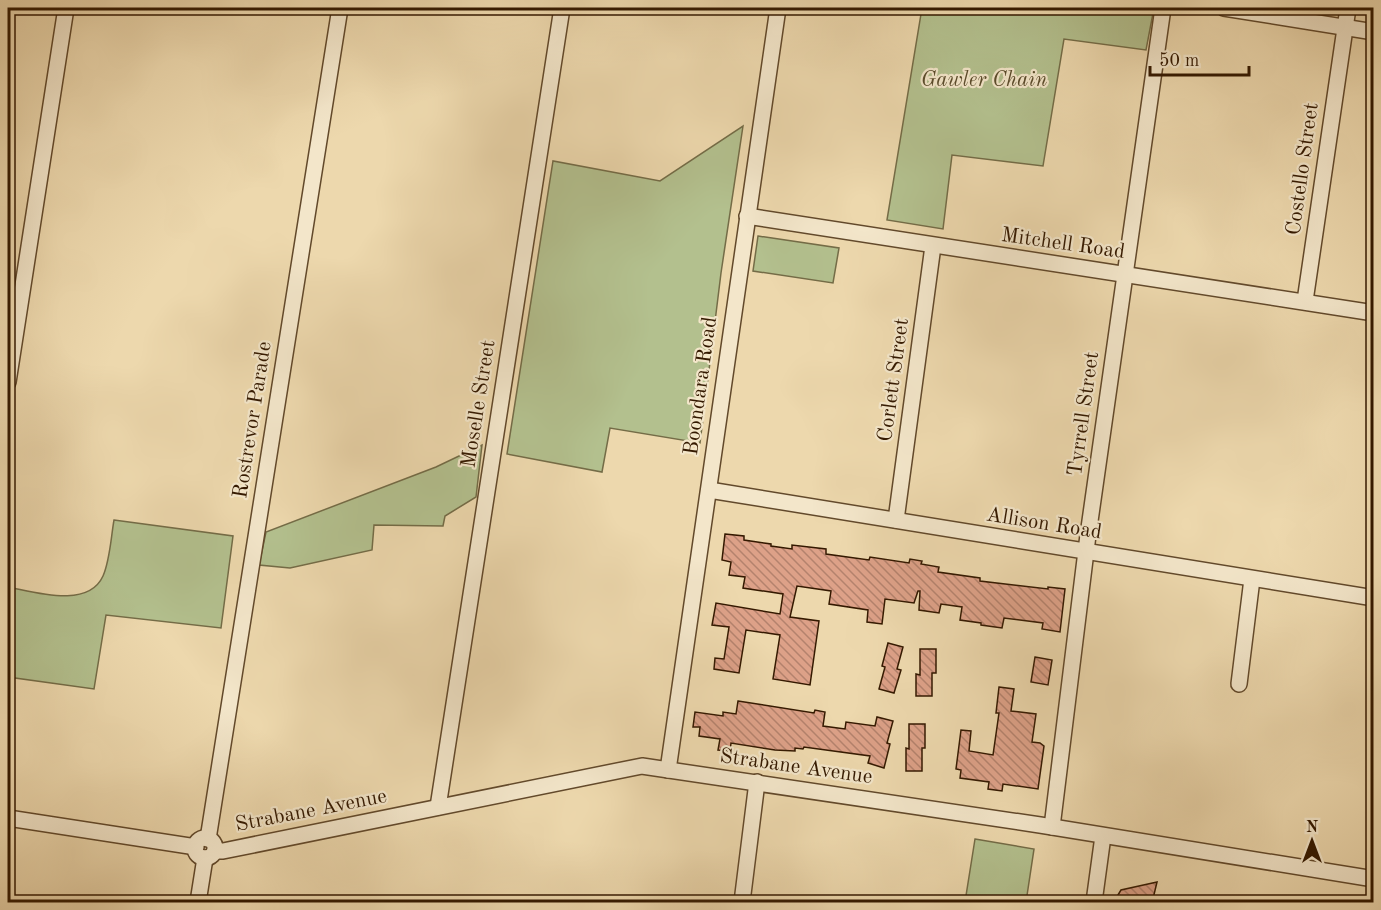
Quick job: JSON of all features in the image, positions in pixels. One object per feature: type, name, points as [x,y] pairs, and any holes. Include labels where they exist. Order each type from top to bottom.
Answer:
[{"type":"street","points":[[8,382],[66,8]]},
{"type":"street","name":"Rostrevor Parade","points":[[198,903],[339,8]]},
{"type":"street","name":"Moselle Street","points":[[438,807],[562,8]]},
{"type":"street","name":"Boondara Road","points":[[668,770],[778,8]]},
{"type":"street","name":"Tyrrell Street","points":[[1052,827],[1086,552],[1163,8]]},
{"type":"street","points":[[1224,8],[1374,32]]},
{"type":"street","name":"Costello Street","points":[[1305,301],[1348,8]]},
{"type":"street","name":"Mitchell Road","points":[[747,216],[1374,313]]},
{"type":"street","name":"Corlett Street","points":[[896,520],[933,246]]},
{"type":"street","name":"Allison Road","points":[[709,490],[1374,598]]},
{"type":"street","points":[[1239,684],[1252,579]]},
{"type":"street","name":"Strabane Avenue","points":[[8,818],[223,850],[642,766],[1052,827],[1374,879]]},
{"type":"street","points":[[742,903],[757,782]]},
{"type":"street","points":[[1094,903],[1103,836]]},
{"type":"green space","name":"Gawler Chain","points":[[922,8],[1154,8],[1146,50],[1064,39],[1043,166],[952,155],[943,229],[887,220]]},
{"type":"green space","points":[[743,126],[721,273],[700,443],[610,428],[602,472],[507,454],[553,161],[660,181]]},
{"type":"green space","points":[[758,236],[839,248],[833,283],[753,271]]},
{"type":"green space","points":[[482,445],[476,497],[445,516],[443,526],[374,525],[372,550],[290,568],[259,565],[266,532],[436,467]]},
{"type":"green space","points":[[114,520],[233,536],[221,628],[106,615],[94,689],[8,677],[8,587],[60,596],[86,592],[96,586],[103,576],[107,563]]},
{"type":"green space","points":[[975,839],[1034,849],[1026,902],[965,902]]},
{"type":"building","points":[[725,534],[744,536],[744,540],[771,544],[771,546],[792,549],[792,545],[826,549],[826,554],[869,560],[870,557],[909,563],[910,559],[922,561],[921,564],[939,567],[938,572],[980,578],[980,581],[1065,589],[1060,632],[1042,629],[1043,623],[1004,618],[1002,628],[960,620],[962,607],[941,604],[939,613],[919,610],[920,591],[914,603],[885,599],[882,624],[867,622],[868,610],[829,604],[831,591],[797,586],[790,617],[819,621],[810,685],[773,679],[780,635],[746,630],[739,673],[714,669],[715,658],[724,659],[729,627],[712,625],[716,603],[780,614],[783,594],[743,588],[745,577],[729,575],[731,562],[722,560]]},
{"type":"building","points":[[888,643],[903,647],[897,669],[901,670],[894,693],[879,689]]},
{"type":"building","points":[[920,649],[936,649],[936,673],[932,673],[932,696],[916,696],[916,674],[920,675]]},
{"type":"building","points":[[1035,657],[1052,660],[1048,685],[1031,682]]},
{"type":"building","points":[[999,687],[1014,689],[1011,711],[1036,714],[1032,742],[1044,746],[1038,789],[1003,784],[1002,791],[988,789],[989,782],[960,778],[961,770],[956,769],[961,730],[971,731],[969,751],[993,755],[999,713],[996,713]]},
{"type":"building","points":[[738,701],[814,713],[815,710],[825,712],[823,726],[845,729],[846,722],[875,726],[877,717],[893,721],[884,768],[868,763],[870,756],[804,747],[803,749],[795,748],[795,751],[775,750],[731,743],[730,751],[718,750],[720,739],[699,736],[700,727],[693,727],[695,712],[723,716],[723,712],[736,714]]},
{"type":"building","points":[[909,724],[925,724],[922,771],[906,771]]},
{"type":"building","points":[[1157,882],[1152,903],[1113,903],[1121,890]]}]
